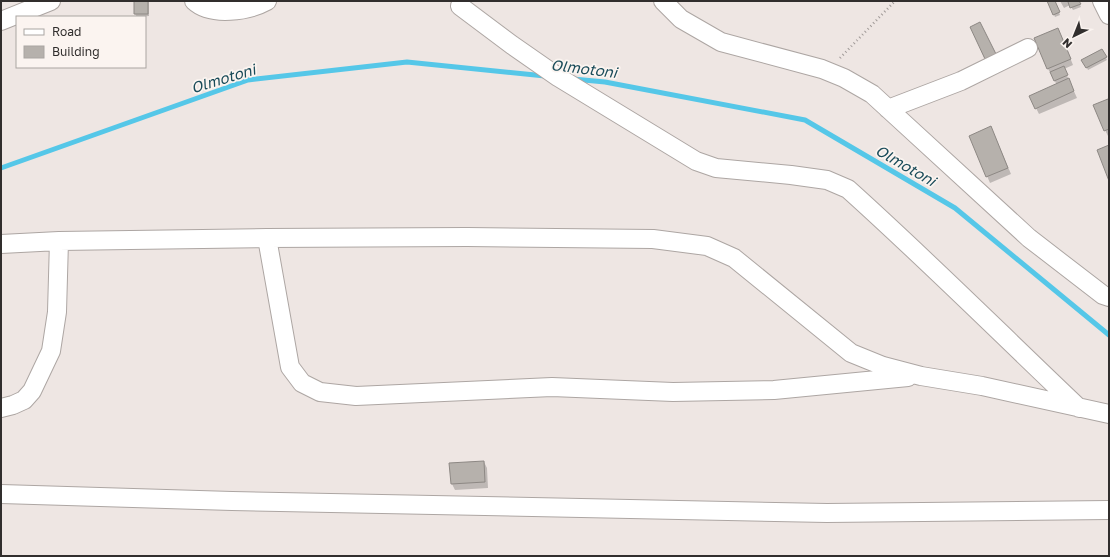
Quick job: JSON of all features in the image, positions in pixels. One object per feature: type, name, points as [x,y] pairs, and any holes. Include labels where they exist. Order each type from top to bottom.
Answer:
[{"type":"street","points":[[1,21],[51,1]]},
{"type":"street","points":[[194,1],[209,10],[229,11],[258,6],[267,1]]},
{"type":"street","points":[[663,1],[681,19],[720,42],[828,71],[844,78],[872,94],[1029,238],[1103,295],[1109,297]]},
{"type":"street","points":[[1102,1],[1109,15]]},
{"type":"street","points":[[460,6],[558,77],[696,161],[716,168],[827,180],[848,189],[952,285],[1010,344],[1080,409]]},
{"type":"street","points":[[888,109],[960,81],[1028,48]]},
{"type":"street","points":[[1,244],[59,241],[467,237],[653,239],[708,246],[734,258],[851,353],[883,366],[921,376],[982,386],[1080,409],[1109,414]]},
{"type":"street","points":[[267,238],[290,367],[302,383],[320,392],[356,396],[552,387],[673,392],[774,390],[921,376]]},
{"type":"street","points":[[1,408],[24,400],[32,391],[51,351],[57,312],[59,241]]},
{"type":"street","points":[[1,494],[232,501],[827,513],[1109,510]]},
{"type":"path","points":[[828,71],[895,1]]},
{"type":"building","points":[[134,1],[148,1],[148,14],[134,14]]},
{"type":"building","points":[[1047,1],[1055,1],[1060,12],[1053,15]]},
{"type":"building","points":[[1079,1],[1081,4],[1070,8],[1068,2]]},
{"type":"building","points":[[980,22],[996,54],[985,59],[970,27]]},
{"type":"building","points":[[1058,28],[1071,59],[1047,69],[1034,38]]},
{"type":"building","points":[[1102,49],[1107,57],[1086,68],[1081,60]]},
{"type":"building","points":[[1064,66],[1068,75],[1054,81],[1050,72]]},
{"type":"building","points":[[1069,78],[1074,91],[1035,109],[1029,96]]},
{"type":"building","points":[[1108,99],[1109,129],[1104,131],[1093,105]]},
{"type":"building","points":[[991,126],[1008,168],[986,177],[969,136]]},
{"type":"building","points":[[1109,145],[1109,181],[1097,150]]},
{"type":"building","points":[[484,461],[485,482],[451,484],[449,463]]},
{"type":"waterway","name":"Olmotoni","points":[[1,168],[248,80],[407,62],[545,76]]},
{"type":"waterway","name":"Olmotoni","points":[[573,79],[605,82],[805,120],[955,208],[1109,335]]}]
